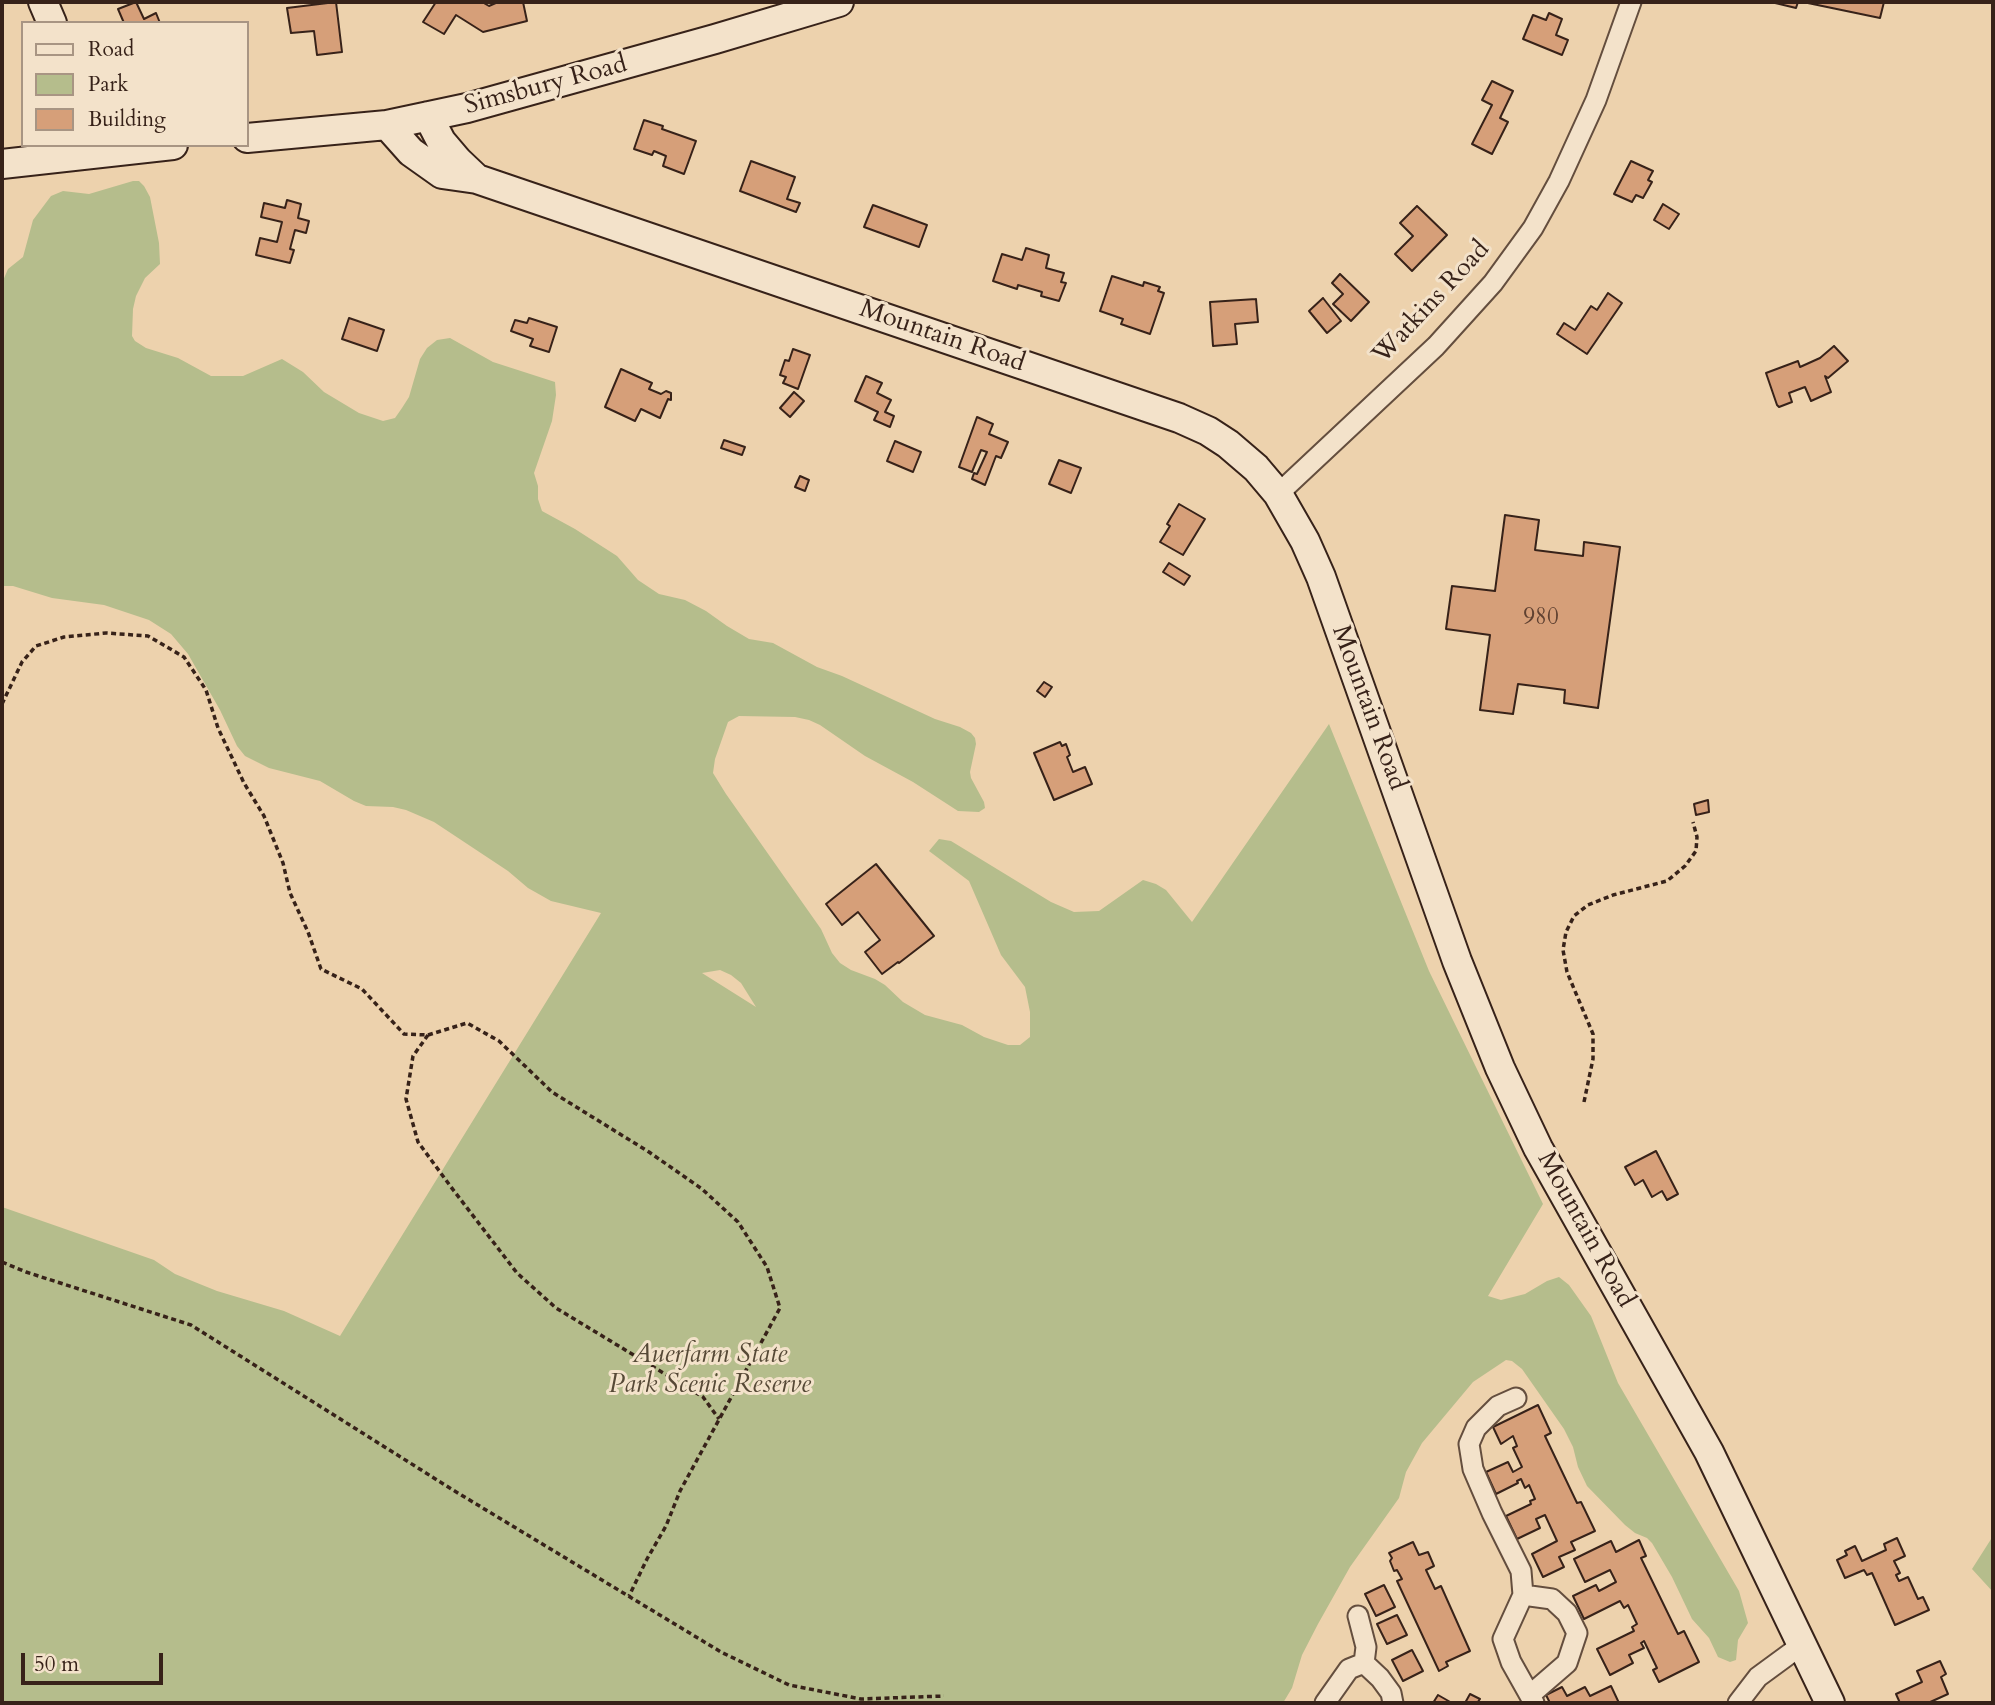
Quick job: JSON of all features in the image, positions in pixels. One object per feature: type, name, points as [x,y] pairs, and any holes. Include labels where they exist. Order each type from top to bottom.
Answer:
[{"type":"main road","points":[[43,2],[51,21]]},
{"type":"main road","name":"Simsbury Road","points":[[248,138],[387,125],[467,108],[839,2]]},
{"type":"main road","name":"Mountain Road","points":[[428,116],[441,141],[477,179]]},
{"type":"main road","name":"Mountain Road","points":[[387,125],[411,152],[442,174],[477,179],[1179,418],[1208,431],[1256,468],[1278,494],[1305,541],[1321,577],[1457,961],[1500,1068],[1538,1148],[1709,1452],[1830,1703]]},
{"type":"main road","points":[[2,164],[128,147]]},
{"type":"street","name":"Watkins Road","points":[[1278,494],[1436,346],[1493,283],[1533,228],[1559,181],[1596,100],[1632,2]]},
{"type":"street","points":[[1516,1398],[1498,1406],[1476,1428],[1469,1444],[1473,1469],[1521,1571],[1523,1595],[1503,1639],[1511,1662],[1532,1699],[1567,1663],[1577,1633],[1567,1613],[1552,1599],[1523,1595]]},
{"type":"street","points":[[1358,1616],[1366,1647],[1364,1663]]},
{"type":"street","points":[[1738,1703],[1758,1677],[1803,1644]]},
{"type":"street","points":[[1325,1703],[1349,1669],[1364,1663]]},
{"type":"street","points":[[1364,1663],[1391,1693],[1393,1703]]},
{"type":"path","points":[[2,704],[22,662],[36,646],[64,637],[106,633],[148,636],[184,657],[206,690],[218,728],[244,783],[264,816],[283,863],[290,893],[321,969],[362,989],[404,1034],[428,1035],[467,1023],[499,1041],[552,1092],[649,1152],[702,1189],[738,1222],[767,1268],[780,1308],[680,1491],[666,1526],[629,1596]]},
{"type":"path","points":[[1584,1102],[1593,1059],[1593,1034],[1567,972],[1563,950],[1566,932],[1574,916],[1588,905],[1613,895],[1667,881],[1685,866],[1696,851],[1697,836],[1693,822]]},
{"type":"path","points":[[428,1035],[413,1056],[406,1099],[418,1142],[450,1187],[517,1273],[556,1308],[703,1397],[720,1420]]},
{"type":"path","points":[[2,1262],[191,1325],[453,1490],[721,1652],[789,1685],[861,1699],[944,1696]]},
{"type":"green space","name":"Auerfarm State Park Scenic Reserve","points":[[139,181],[150,197],[159,243],[160,264],[145,278],[136,296],[132,336],[146,348],[178,358],[211,376],[243,376],[282,359],[303,372],[324,392],[359,413],[383,421],[395,418],[402,408],[409,397],[420,359],[427,348],[437,340],[450,338],[493,362],[555,382],[552,421],[534,473],[542,511],[617,556],[638,580],[659,594],[685,600],[749,639],[773,643],[817,667],[971,733],[976,744],[971,778],[985,808],[979,812],[958,811],[865,756],[820,725],[795,717],[739,716],[728,722],[715,759],[713,773],[821,929],[832,953],[840,963],[885,985],[903,1002],[925,1015],[962,1025],[984,1037],[1008,1045],[1020,1045],[1030,1037],[1030,1012],[1025,987],[1001,955],[969,881],[929,851],[939,839],[951,841],[1051,902],[1074,912],[1099,911],[1143,880],[1166,890],[1192,922],[1329,724],[1429,971],[1543,1204],[1488,1296],[1501,1300],[1525,1294],[1559,1277],[1569,1285],[1591,1316],[1618,1383],[1739,1591],[1748,1623],[1738,1640],[1736,1660],[1730,1662],[1718,1657],[1709,1638],[1692,1619],[1652,1543],[1625,1525],[1587,1486],[1564,1429],[1522,1369],[1506,1360],[1473,1382],[1422,1443],[1406,1472],[1399,1498],[1350,1567],[1318,1624],[1302,1655],[1292,1688],[1283,1703],[2,1703],[2,1207],[154,1260],[175,1274],[217,1291],[284,1311],[340,1336],[601,913],[551,901],[434,822],[406,810],[366,806],[320,781],[269,768],[245,756],[237,746],[188,654],[171,634],[149,620],[104,605],[52,598],[13,586],[2,586],[2,283],[8,269],[23,257],[33,220],[51,196],[63,191],[89,194]],"holes":[[[720,970],[741,983],[756,1007],[702,973]]]},
{"type":"green space","points":[[1993,1536],[1993,1592],[1972,1569]]},
{"type":"building","points":[[136,2],[144,19],[156,13],[159,21],[123,21],[118,9]]},
{"type":"building","points":[[336,2],[342,52],[317,55],[314,31],[291,33],[287,8]]},
{"type":"building","points":[[436,2],[482,2],[489,6],[498,2],[523,2],[527,21],[483,32],[456,15],[444,34],[423,22]]},
{"type":"building","points":[[1771,2],[1798,2],[1796,8]]},
{"type":"building","points":[[1803,2],[1884,2],[1880,18]]},
{"type":"building","points":[[1549,13],[1562,19],[1556,35],[1568,40],[1562,55],[1523,39],[1533,15],[1546,20]]},
{"type":"building","points":[[1492,81],[1513,91],[1500,118],[1508,122],[1492,154],[1472,144],[1492,105],[1482,100]]},
{"type":"building","points":[[644,120],[696,141],[684,174],[663,166],[666,156],[654,151],[652,155],[634,149]]},
{"type":"building","points":[[751,161],[795,177],[787,199],[800,203],[796,212],[740,191]]},
{"type":"building","points":[[1631,161],[1653,171],[1648,180],[1652,182],[1643,198],[1636,195],[1632,202],[1614,194]]},
{"type":"building","points":[[287,200],[301,204],[298,218],[309,221],[306,233],[295,230],[290,263],[256,255],[260,238],[277,242],[282,222],[261,217],[264,203],[285,208]]},
{"type":"building","points":[[1663,204],[1679,214],[1669,229],[1654,220]]},
{"type":"building","points":[[873,205],[927,225],[919,247],[864,227]]},
{"type":"building","points":[[1417,206],[1447,235],[1412,271],[1395,254],[1413,236],[1400,223]]},
{"type":"building","points":[[1026,248],[1049,255],[1046,268],[1064,273],[1061,282],[1066,283],[1059,301],[1041,296],[1042,292],[1018,285],[1017,289],[993,281],[1002,254],[1022,260]]},
{"type":"building","points":[[1340,274],[1369,302],[1351,321],[1333,304],[1343,294],[1332,283]]},
{"type":"building","points":[[1112,276],[1143,286],[1144,282],[1160,287],[1158,291],[1164,293],[1150,334],[1121,324],[1123,319],[1100,311]]},
{"type":"building","points":[[1608,293],[1622,303],[1587,354],[1557,334],[1564,323],[1575,330],[1591,306],[1597,310]]},
{"type":"building","points":[[1323,298],[1341,321],[1327,333],[1309,311]]},
{"type":"building","points":[[1256,299],[1258,322],[1235,324],[1237,344],[1213,346],[1210,302]]},
{"type":"building","points":[[349,318],[384,330],[377,351],[342,339]]},
{"type":"building","points":[[529,318],[557,327],[549,352],[530,346],[533,339],[511,331],[515,320],[527,323]]},
{"type":"building","points":[[1834,346],[1848,361],[1828,378],[1825,376],[1831,392],[1811,401],[1805,387],[1789,393],[1792,402],[1779,407],[1766,373],[1798,361],[1800,367],[1820,358]]},
{"type":"building","points":[[793,349],[810,355],[798,389],[783,383],[786,377],[780,375],[785,360],[789,361]]},
{"type":"building","points":[[621,369],[652,383],[649,389],[661,394],[666,391],[671,393],[671,400],[668,399],[660,418],[641,409],[635,421],[605,407]]},
{"type":"building","points":[[866,376],[882,383],[877,393],[891,400],[885,412],[894,416],[890,427],[874,420],[878,412],[855,401]]},
{"type":"building","points":[[794,392],[804,401],[790,417],[780,408]]},
{"type":"building","points":[[977,417],[993,424],[989,434],[1008,442],[1001,458],[996,456],[985,485],[972,479],[987,452],[981,450],[972,472],[959,467]]},
{"type":"building","points":[[724,440],[745,447],[742,455],[721,448]]},
{"type":"building","points":[[895,441],[921,452],[913,472],[887,461]]},
{"type":"building","points":[[1059,460],[1081,468],[1071,493],[1049,484]]},
{"type":"building","points":[[800,476],[809,480],[805,491],[795,487]]},
{"type":"building","points":[[1179,504],[1205,519],[1183,555],[1160,542]]},
{"type":"building","points":[[1505,515],[1539,520],[1535,550],[1583,556],[1584,542],[1620,547],[1598,708],[1564,703],[1565,690],[1518,684],[1513,714],[1480,710],[1490,635],[1446,629],[1452,586],[1495,591]]},
{"type":"building","points":[[1169,563],[1190,576],[1184,585],[1163,572]]},
{"type":"building","points":[[1044,682],[1052,687],[1045,697],[1037,691]]},
{"type":"building","points":[[1060,742],[1062,746],[1066,744],[1070,755],[1067,757],[1073,772],[1085,767],[1092,784],[1054,800],[1034,753]]},
{"type":"building","points":[[1708,800],[1709,812],[1696,815],[1694,804]]},
{"type":"building","points":[[876,864],[934,936],[882,974],[865,952],[880,940],[858,912],[842,925],[826,904]]},
{"type":"building","points":[[1656,1151],[1678,1194],[1667,1200],[1662,1191],[1652,1197],[1643,1180],[1635,1185],[1625,1167]]},
{"type":"building","points":[[1538,1405],[1551,1433],[1545,1436],[1577,1503],[1581,1502],[1595,1531],[1571,1542],[1575,1550],[1559,1557],[1564,1567],[1543,1577],[1532,1554],[1557,1541],[1545,1515],[1536,1519],[1540,1528],[1517,1539],[1506,1516],[1531,1504],[1530,1501],[1535,1499],[1529,1485],[1525,1488],[1521,1479],[1496,1494],[1486,1472],[1508,1462],[1513,1472],[1522,1467],[1513,1448],[1517,1446],[1513,1436],[1501,1444],[1493,1427]]},
{"type":"building","points":[[1897,1538],[1905,1556],[1894,1561],[1900,1573],[1896,1575],[1899,1581],[1908,1577],[1918,1599],[1923,1597],[1929,1610],[1895,1625],[1872,1573],[1867,1575],[1864,1570],[1845,1578],[1837,1560],[1847,1555],[1845,1551],[1855,1546],[1862,1561],[1886,1550],[1884,1544]]},
{"type":"building","points":[[1639,1540],[1646,1556],[1641,1558],[1678,1634],[1684,1631],[1699,1662],[1659,1682],[1653,1670],[1657,1668],[1644,1641],[1641,1643],[1644,1648],[1629,1655],[1633,1663],[1610,1675],[1597,1649],[1634,1631],[1632,1627],[1637,1624],[1628,1605],[1624,1608],[1620,1601],[1584,1619],[1573,1596],[1596,1585],[1599,1591],[1616,1582],[1610,1570],[1585,1582],[1574,1559],[1611,1541],[1616,1552]]},
{"type":"building","points":[[1413,1542],[1419,1555],[1428,1552],[1434,1566],[1426,1570],[1435,1589],[1441,1586],[1470,1651],[1446,1662],[1448,1666],[1439,1671],[1397,1581],[1402,1579],[1397,1570],[1394,1571],[1390,1561],[1392,1558],[1389,1553]]},
{"type":"building","points":[[1384,1585],[1395,1607],[1376,1616],[1365,1594]]},
{"type":"building","points":[[1397,1615],[1407,1635],[1387,1644],[1377,1624]]},
{"type":"building","points":[[1412,1650],[1423,1671],[1403,1681],[1392,1660]]},
{"type":"building","points":[[1940,1661],[1946,1674],[1941,1677],[1948,1694],[1928,1703],[1900,1703],[1896,1694],[1922,1682],[1917,1671]]},
{"type":"building","points":[[1611,1686],[1619,1703],[1550,1703],[1546,1695],[1562,1687],[1567,1696],[1585,1687],[1590,1696]]},
{"type":"building","points":[[1470,1694],[1480,1699],[1477,1703],[1465,1703]]},
{"type":"building","points":[[1438,1695],[1452,1703],[1433,1703]]}]
